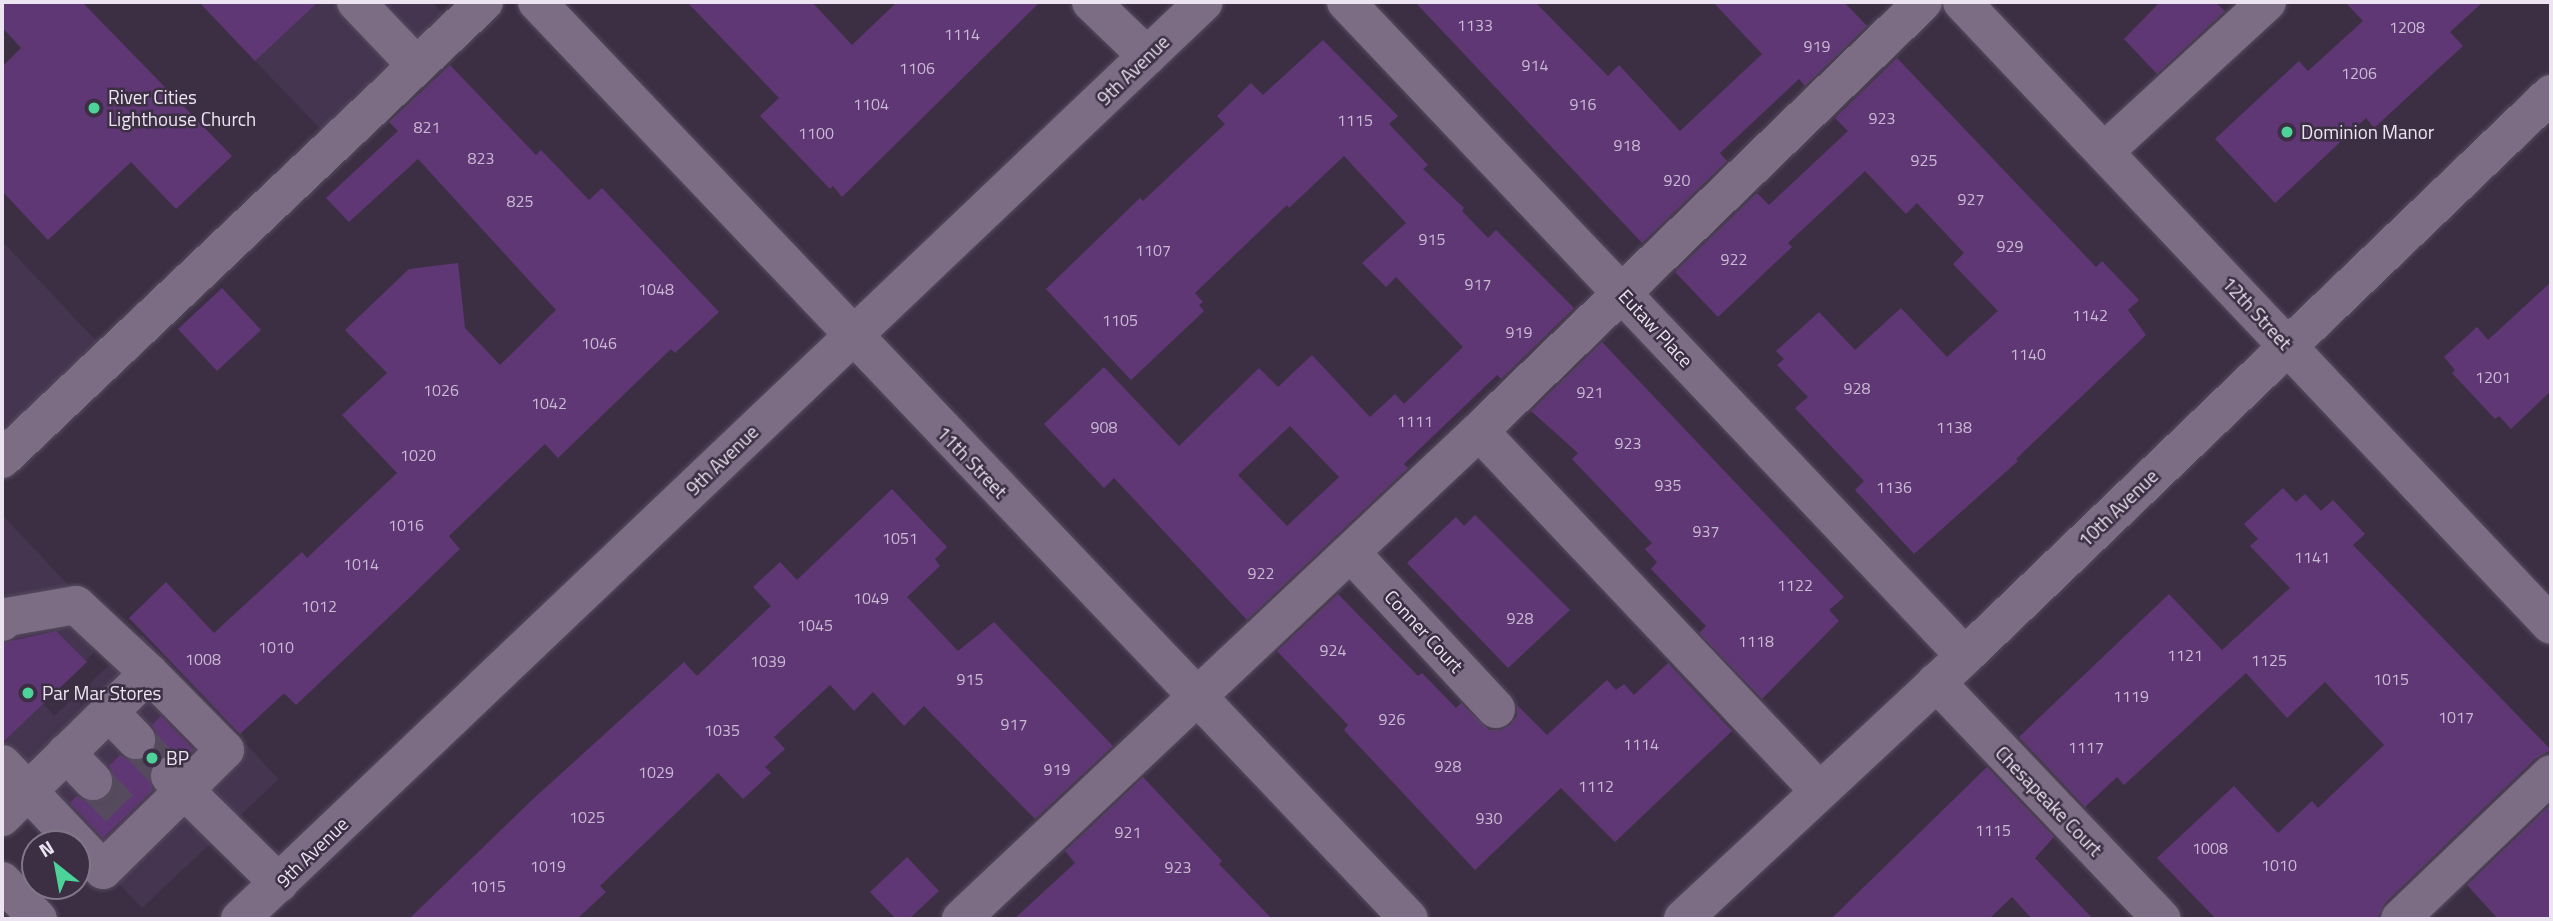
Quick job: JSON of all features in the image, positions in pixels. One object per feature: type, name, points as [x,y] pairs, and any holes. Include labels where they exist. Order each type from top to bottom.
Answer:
[{"type":"street","points":[[356,2],[417,66]]},
{"type":"street","points":[[2,459],[484,2]]},
{"type":"street","name":"11th Street","points":[[537,2],[1409,919]]},
{"type":"street","points":[[1091,2],[1147,56]]},
{"type":"street","name":"9th Avenue","points":[[240,919],[1204,2]]},
{"type":"street","name":"Eutaw Place","points":[[1346,2],[1965,656]]},
{"type":"street","points":[[961,919],[1479,431],[1923,2]]},
{"type":"street","name":"12th Street","points":[[1962,2],[2550,621]]},
{"type":"street","points":[[2105,151],[2267,2]]},
{"type":"street","name":"10th Avenue","points":[[1683,919],[1965,656],[2551,94]]},
{"type":"street","points":[[1479,431],[1819,791]]},
{"type":"street","name":"Conner Court","points":[[1351,553],[1496,709]]},
{"type":"street","points":[[2,622],[7,617],[76,605],[149,673],[225,750],[177,783],[134,824],[103,870],[15,804],[2,764]]},
{"type":"street","points":[[15,804],[149,673]]},
{"type":"street","name":"Chesapeake Court","points":[[1936,682],[2162,919]]},
{"type":"street","points":[[109,712],[136,740]]},
{"type":"street","points":[[66,753],[93,781]]},
{"type":"street","points":[[2400,919],[2551,774]]},
{"type":"street","points":[[177,783],[279,883]]},
{"type":"street","points":[[2,881],[38,919]]},
{"type":"shaded area","points":[[199,2],[432,2],[447,17],[325,134]]},
{"type":"shaded area","points":[[2,241],[101,346],[2,439]]},
{"type":"shaded area","points":[[2,515],[114,633],[42,702],[54,716],[142,635],[279,779],[142,908],[91,854],[91,830],[68,830],[2,761]]},
{"type":"building","name":"River Cities Lighthouse Church","points":[[2,2],[82,2],[232,156],[176,209],[131,162],[48,240],[2,191],[2,67],[21,48],[2,27]]},
{"type":"building","points":[[199,2],[318,2],[255,61]]},
{"type":"building","points":[[687,2],[812,2],[852,45],[897,2],[1040,2],[842,197],[833,186],[830,189],[760,116],[779,98]]},
{"type":"building","points":[[1415,2],[1535,2],[1608,76],[1619,65],[1680,131],[1762,54],[1713,2],[1844,2],[1867,26],[1805,86],[1799,79],[1720,153],[1727,161],[1642,243]]},
{"type":"building","points":[[2160,2],[2215,2],[2225,11],[2157,74],[2124,39]]},
{"type":"building","points":[[2345,2],[2483,2],[2450,32],[2463,46],[2374,128],[2366,118],[2275,203],[2215,139],[2299,61],[2308,71],[2363,21]]},
{"type":"building","points":[[1323,40],[1398,116],[1389,124],[1428,165],[1423,169],[1464,208],[1462,211],[1488,238],[1496,230],[1574,308],[1501,379],[1497,375],[1404,464],[1408,468],[1247,620],[1114,478],[1104,488],[1044,424],[1104,367],[1179,446],[1259,368],[1278,387],[1312,355],[1370,417],[1395,394],[1404,404],[1463,347],[1396,277],[1386,287],[1362,263],[1406,223],[1344,156],[1289,208],[1287,205],[1195,293],[1203,302],[1199,305],[1204,311],[1131,380],[1046,289],[1140,198],[1143,201],[1225,124],[1217,116],[1251,83],[1263,95]],"holes":[[[1290,426],[1339,477],[1287,526],[1238,475]]]},
{"type":"building","points":[[1897,58],[2096,267],[2102,261],[2139,300],[2128,310],[2146,335],[2016,459],[2018,461],[1914,554],[1855,490],[1864,481],[1795,408],[1808,397],[1777,365],[1784,359],[1776,351],[1819,312],[1855,350],[1901,308],[1947,357],[1998,311],[1953,264],[1964,253],[1917,203],[1906,214],[1865,171],[1788,243],[1792,247],[1718,317],[1675,272],[1757,193],[1769,205],[1848,131],[1835,118]]},
{"type":"building","points":[[450,65],[536,155],[541,150],[589,200],[602,188],[719,312],[675,353],[671,349],[558,458],[545,444],[449,536],[460,549],[407,600],[296,705],[285,694],[282,695],[240,734],[129,618],[166,582],[214,633],[302,552],[307,558],[397,473],[342,415],[387,373],[345,330],[409,269],[458,263],[465,328],[500,365],[556,310],[418,159],[349,222],[326,198],[398,131],[389,122]]},
{"type":"building","points":[[2551,282],[2551,391],[2511,429],[2499,416],[2495,419],[2452,373],[2455,370],[2444,357],[2477,327],[2488,340]]},
{"type":"building","points":[[222,288],[261,330],[217,371],[178,329]]},
{"type":"building","points":[[1602,342],[1844,597],[1829,610],[1839,621],[1762,699],[1699,633],[1706,626],[1651,569],[1657,562],[1645,549],[1652,543],[1572,459],[1578,453],[1531,411]]},
{"type":"building","points":[[2283,488],[2296,502],[2305,494],[2321,511],[2333,500],[2365,534],[2353,545],[2551,750],[2536,758],[2385,903],[2377,919],[2216,919],[2157,858],[2234,786],[2278,833],[2312,801],[2318,808],[2384,745],[2325,682],[2287,718],[2246,673],[2124,785],[2117,777],[2085,807],[2019,737],[2169,594],[2222,650],[2290,588],[2250,546],[2258,539],[2244,524]]},
{"type":"building","points":[[892,489],[947,547],[935,559],[940,566],[907,597],[958,651],[994,622],[1113,746],[1035,819],[924,706],[904,726],[873,692],[854,711],[830,685],[774,737],[785,749],[765,767],[771,773],[743,799],[718,773],[600,886],[606,892],[577,919],[409,919],[532,800],[684,662],[697,676],[771,606],[753,587],[780,562],[797,580]]},
{"type":"building","points":[[1475,515],[1570,610],[1508,668],[1407,563],[1456,517],[1464,526]]},
{"type":"building","points":[[1338,594],[1418,676],[1422,673],[1456,708],[1461,703],[1489,730],[1500,730],[1510,725],[1517,716],[1517,705],[1547,735],[1607,680],[1616,690],[1624,684],[1634,695],[1668,663],[1732,731],[1615,842],[1561,788],[1475,870],[1344,730],[1348,725],[1277,651]]},
{"type":"building","name":"Par Mar Stores","points":[[56,631],[87,662],[2,743],[2,643]]},
{"type":"building","points":[[161,716],[194,750],[184,760],[175,755],[165,755],[155,760],[149,771],[153,790],[103,838],[70,803],[77,796],[88,802],[98,802],[108,797],[114,786],[114,775],[109,766],[120,755],[131,761],[141,761],[151,756],[157,745],[157,734],[152,725]]},
{"type":"building","points":[[1987,767],[2054,837],[2035,858],[2093,919],[2032,919],[2012,897],[1989,919],[1831,919]]},
{"type":"building","points":[[1143,777],[1222,861],[1219,864],[1272,919],[1014,919],[1075,863],[1065,851]]},
{"type":"building","points":[[2551,804],[2551,919],[2498,919],[2467,885]]},
{"type":"building","points":[[907,857],[939,891],[909,919],[896,919],[870,892]]},
{"type":"tunnel","points":[[136,740],[170,776]]},
{"type":"tunnel","points":[[93,781],[127,816]]},
{"type":"place","name":"River Cities Lighthouse Church","points":[[94,108]]},
{"type":"place","name":"Dominion Manor","points":[[2287,132]]},
{"type":"place","name":"Par Mar Stores","points":[[28,693]]},
{"type":"place","name":"BP","points":[[152,758]]}]
